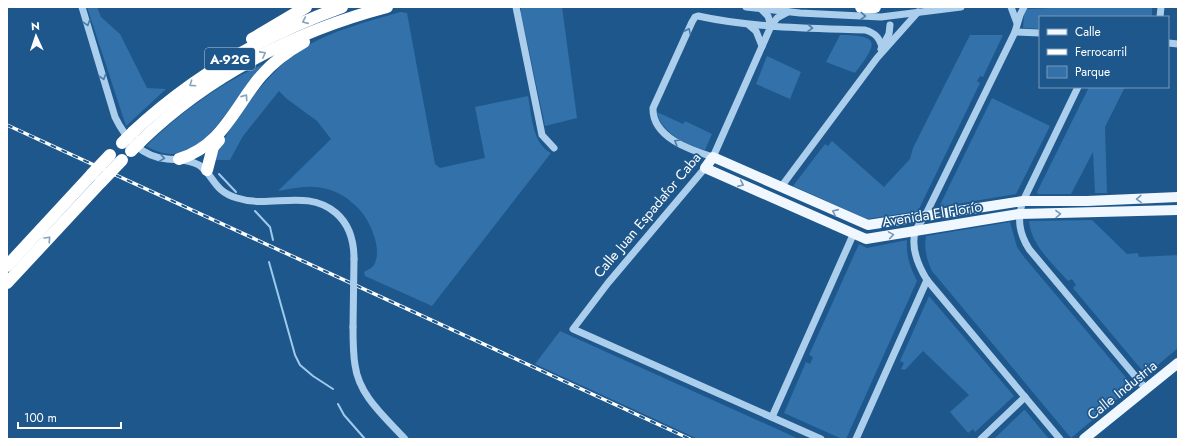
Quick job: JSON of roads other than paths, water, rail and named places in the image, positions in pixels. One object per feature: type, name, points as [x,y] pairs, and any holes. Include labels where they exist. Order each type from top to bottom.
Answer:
[{"type":"highway","points":[[206,74],[224,56],[306,7]]},
{"type":"highway","name":"A-92G","points":[[7,266],[97,178],[122,160],[131,151],[137,137],[156,111],[206,74],[259,43],[320,15],[342,7]]},
{"type":"highway","name":"A-92G","points":[[7,283],[97,178],[110,155],[122,143],[137,137],[184,103],[240,67],[270,50],[334,24],[387,7]]},
{"type":"highway","points":[[861,7],[878,12]]},
{"type":"highway","points":[[179,159],[197,152],[215,139],[249,92],[273,64],[284,55],[319,35],[334,24]]},
{"type":"highway","points":[[207,170],[213,147],[219,139],[223,129]]},
{"type":"main road","name":"Calle Juan Espadafor Caba","points":[[706,168],[713,157]]},
{"type":"main road","name":"Avenida El Florío","points":[[713,157],[859,223],[868,225],[1023,201],[1088,201],[1178,197]]},
{"type":"main road","name":"Avenida El Florío","points":[[706,168],[854,235],[866,239],[1019,214],[1178,210]]},
{"type":"main road","points":[[775,199],[781,187]]},
{"type":"main road","points":[[854,235],[859,223]]},
{"type":"main road","name":"Calle Industria","points":[[1084,439],[1178,363]]},
{"type":"street","points":[[82,7],[115,117],[120,129],[132,142],[147,154],[196,163],[207,170],[214,184],[223,192],[235,198],[263,202],[310,200],[322,203],[331,208],[340,216],[351,233],[354,244],[353,327],[355,365],[361,384],[372,403],[405,439]]},
{"type":"street","points":[[516,7],[542,135],[554,148]]},
{"type":"street","points":[[746,7],[762,10],[824,14],[918,12],[961,7]]},
{"type":"street","points":[[810,7],[824,14]]},
{"type":"street","points":[[1011,7],[1017,23]]},
{"type":"street","points":[[1024,7],[1015,32],[925,216],[916,231],[917,258],[921,270],[927,280],[1060,439]]},
{"type":"street","points":[[762,10],[768,16],[771,26]]},
{"type":"street","points":[[771,26],[777,18],[788,12]]},
{"type":"street","points":[[878,12],[890,25],[897,27],[904,26]]},
{"type":"street","points":[[781,187],[877,58],[918,12]]},
{"type":"street","points":[[713,157],[693,151],[662,133],[654,121],[653,108],[695,17],[698,16],[749,25],[865,30],[880,38],[882,47]]},
{"type":"street","points":[[749,25],[756,31],[762,46]]},
{"type":"street","points":[[877,58],[889,34],[890,25]]},
{"type":"street","name":"Calle Juan Espadafor Caba","points":[[713,157],[771,26]]},
{"type":"street","points":[[1015,32],[1039,33]]},
{"type":"street","points":[[1078,88],[1023,201],[1019,214],[1022,234],[1029,249],[1146,389]]},
{"type":"street","name":"Calle Juan Espadafor Caba","points":[[706,168],[608,283],[573,329],[772,417]]},
{"type":"street","points":[[821,439],[772,417],[854,235]]},
{"type":"street","points":[[856,439],[927,280]]},
{"type":"street","points":[[981,439],[1025,397]]},
{"type":"waterway","points":[[219,174],[236,192]]},
{"type":"waterway","points":[[255,211],[270,227],[273,240]]},
{"type":"waterway","points":[[269,262],[295,355],[300,365],[313,376],[333,389]]},
{"type":"waterway","points":[[338,404],[344,415],[365,439]]},
{"type":"railway","points":[[7,125],[690,439]]}]
